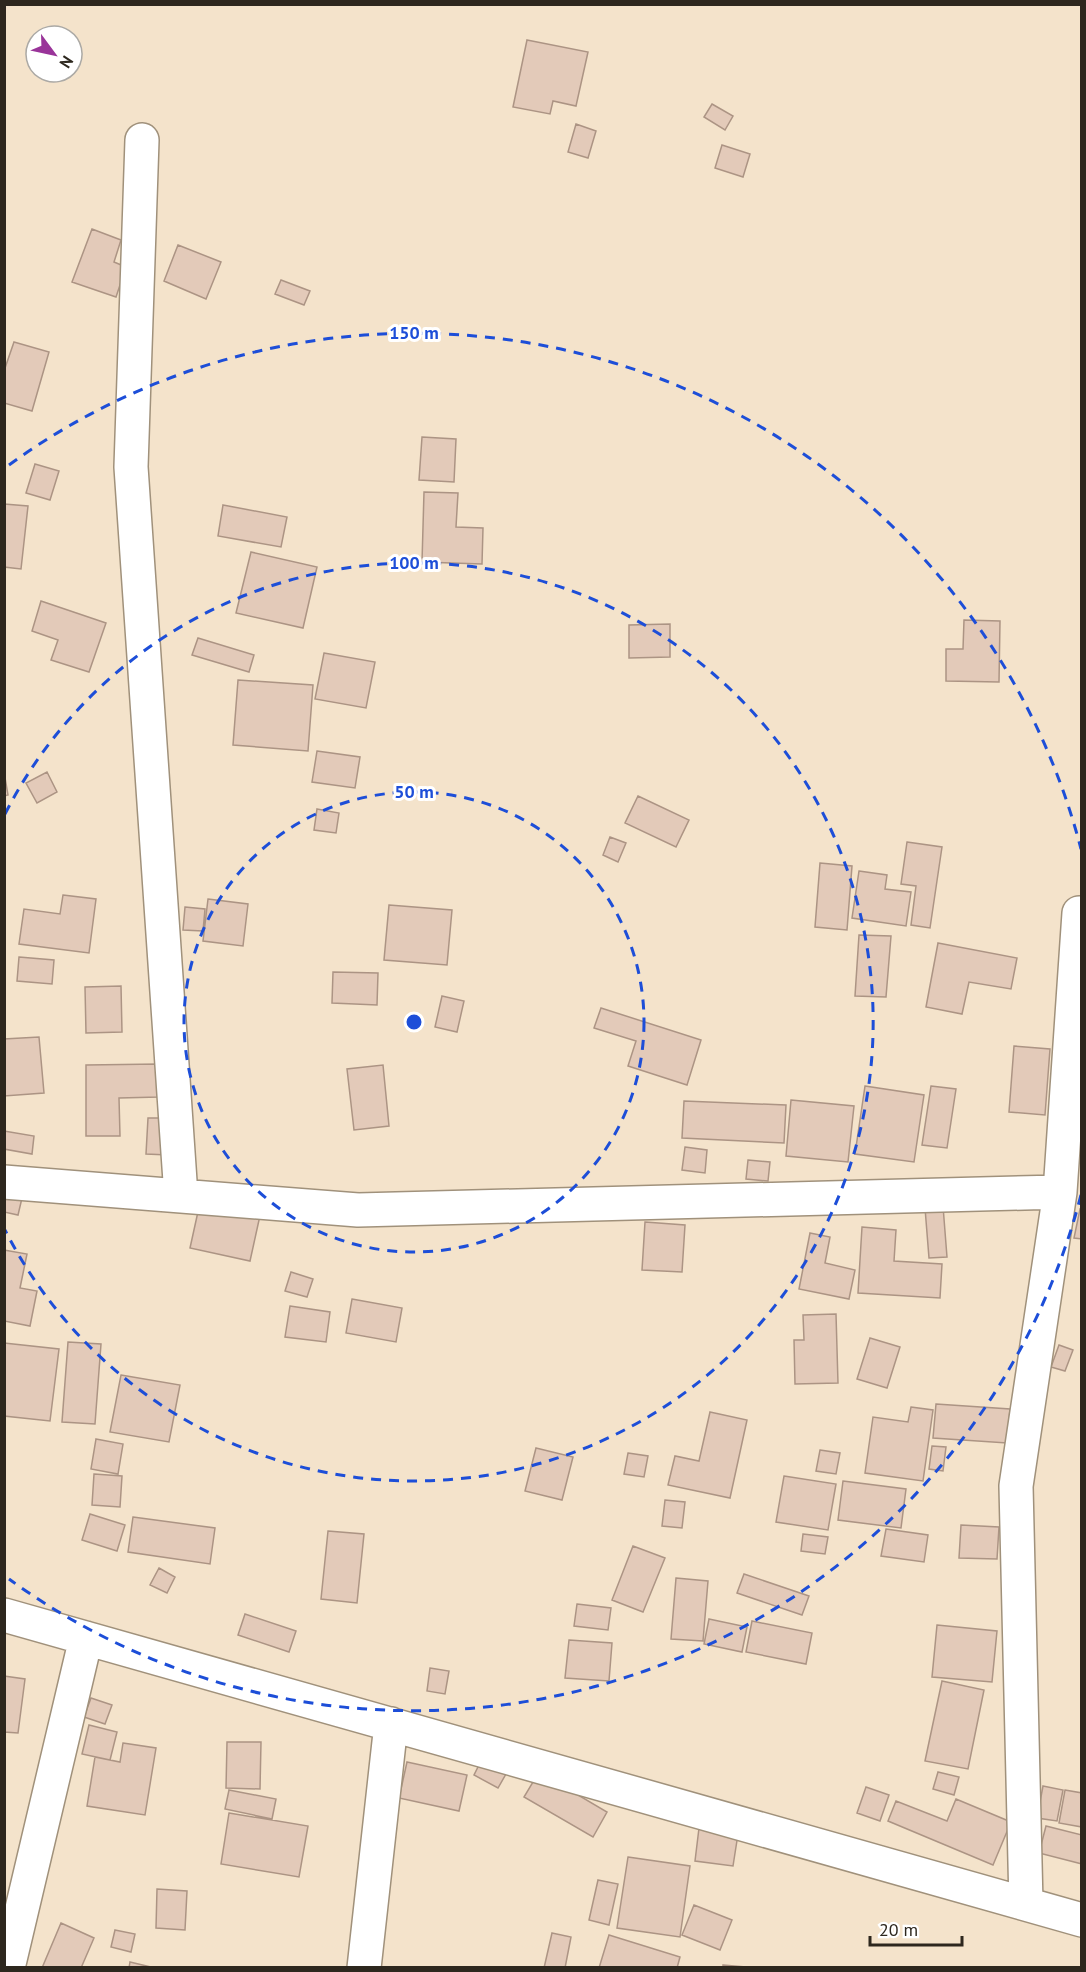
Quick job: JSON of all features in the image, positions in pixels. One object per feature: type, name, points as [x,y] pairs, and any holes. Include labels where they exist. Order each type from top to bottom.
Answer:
[{"type":"street","points":[[142,140],[131,467],[181,1196]]},
{"type":"street","points":[[1026,1904],[1016,1486],[1060,1192],[1079,913]]},
{"type":"street","points":[[4,1182],[358,1210],[1060,1192]]},
{"type":"street","points":[[4,1615],[1082,1920]]},
{"type":"street","points":[[8,1968],[86,1638]]},
{"type":"street","points":[[364,1968],[391,1724]]},
{"type":"building","points":[[527,40],[588,52],[576,106],[553,101],[550,114],[513,107]]},
{"type":"building","points":[[712,104],[733,116],[725,130],[704,117]]},
{"type":"building","points":[[576,124],[596,131],[588,158],[568,152]]},
{"type":"building","points":[[722,145],[750,154],[743,177],[715,168]]},
{"type":"building","points":[[92,229],[121,240],[114,262],[126,267],[116,297],[72,282]]},
{"type":"building","points":[[178,245],[221,262],[206,299],[164,281]]},
{"type":"building","points":[[281,280],[310,291],[304,305],[275,294]]},
{"type":"building","points":[[14,342],[49,352],[32,411],[4,403],[4,371]]},
{"type":"building","points":[[422,437],[456,439],[454,482],[419,480]]},
{"type":"building","points":[[35,464],[59,471],[50,500],[26,493]]},
{"type":"building","points":[[424,492],[458,493],[456,527],[483,528],[482,564],[422,562]]},
{"type":"building","points":[[4,504],[28,506],[21,569],[4,567]]},
{"type":"building","points":[[223,505],[287,517],[281,547],[218,536]]},
{"type":"building","points":[[251,552],[317,567],[303,628],[236,613]]},
{"type":"building","points":[[41,601],[106,623],[89,672],[51,660],[58,640],[32,631]]},
{"type":"building","points":[[964,620],[1000,621],[999,682],[946,681],[946,649],[963,649]]},
{"type":"building","points":[[670,624],[670,657],[629,658],[629,625]]},
{"type":"building","points":[[198,638],[254,655],[249,672],[192,655]]},
{"type":"building","points":[[324,653],[375,662],[366,708],[315,699]]},
{"type":"building","points":[[238,680],[313,685],[308,751],[233,745]]},
{"type":"building","points":[[317,751],[360,757],[355,788],[312,782]]},
{"type":"building","points":[[4,772],[8,795],[4,796]]},
{"type":"building","points":[[47,772],[57,792],[37,803],[26,783]]},
{"type":"building","points":[[638,796],[689,820],[676,847],[625,823]]},
{"type":"building","points":[[317,809],[339,813],[336,833],[314,830]]},
{"type":"building","points":[[610,837],[626,843],[618,862],[603,855]]},
{"type":"building","points":[[907,842],[942,847],[930,928],[911,925],[916,886],[901,884]]},
{"type":"building","points":[[820,863],[852,866],[847,930],[815,927]]},
{"type":"building","points":[[859,871],[887,875],[885,889],[911,892],[906,926],[852,918]]},
{"type":"building","points":[[63,895],[96,899],[89,953],[19,944],[24,909],[60,914]]},
{"type":"building","points":[[208,899],[248,904],[243,946],[203,941]]},
{"type":"building","points":[[389,905],[452,910],[447,965],[384,960]]},
{"type":"building","points":[[185,907],[205,909],[203,931],[183,930]]},
{"type":"building","points":[[859,935],[891,936],[886,997],[855,996]]},
{"type":"building","points":[[938,943],[1017,958],[1011,989],[969,982],[962,1014],[926,1007]]},
{"type":"building","points":[[19,957],[54,960],[52,984],[17,981]]},
{"type":"building","points":[[333,972],[378,973],[377,1005],[332,1003]]},
{"type":"building","points":[[121,986],[122,1032],[86,1033],[85,987]]},
{"type":"building","points":[[442,996],[464,1001],[457,1032],[435,1027]]},
{"type":"building","points":[[601,1008],[701,1040],[687,1085],[628,1066],[636,1041],[594,1028]]},
{"type":"building","points":[[39,1037],[44,1093],[4,1096],[4,1039]]},
{"type":"building","points":[[1014,1046],[1050,1049],[1045,1115],[1009,1112]]},
{"type":"building","points":[[159,1064],[159,1097],[119,1098],[120,1136],[86,1136],[86,1065]]},
{"type":"building","points":[[383,1065],[389,1126],[354,1130],[347,1069]]},
{"type":"building","points":[[865,1086],[924,1095],[914,1162],[855,1154]]},
{"type":"building","points":[[931,1086],[956,1089],[947,1148],[922,1145]]},
{"type":"building","points":[[791,1100],[854,1106],[848,1162],[786,1156]]},
{"type":"building","points":[[684,1101],[786,1105],[784,1143],[682,1138]]},
{"type":"building","points":[[148,1118],[170,1118],[168,1155],[146,1154]]},
{"type":"building","points":[[4,1131],[34,1136],[32,1154],[4,1149]]},
{"type":"building","points":[[685,1147],[707,1150],[705,1173],[682,1170]]},
{"type":"building","points":[[748,1160],[770,1162],[768,1181],[746,1179]]},
{"type":"building","points":[[4,1194],[22,1198],[18,1215],[4,1212]]},
{"type":"building","points":[[201,1198],[261,1211],[250,1261],[190,1248]]},
{"type":"building","points":[[943,1206],[947,1257],[929,1258],[925,1208]]},
{"type":"building","points":[[1080,1209],[1082,1210],[1082,1239],[1074,1238]]},
{"type":"building","points":[[645,1222],[685,1225],[682,1272],[642,1270]]},
{"type":"building","points":[[862,1227],[896,1230],[894,1261],[942,1264],[940,1298],[858,1293]]},
{"type":"building","points":[[810,1233],[830,1237],[825,1263],[855,1270],[849,1299],[799,1289]]},
{"type":"building","points":[[4,1250],[27,1254],[20,1288],[37,1291],[30,1326],[4,1321]]},
{"type":"building","points":[[291,1272],[313,1279],[307,1297],[285,1291]]},
{"type":"building","points":[[352,1299],[402,1308],[396,1342],[346,1333]]},
{"type":"building","points":[[290,1306],[330,1312],[326,1342],[285,1337]]},
{"type":"building","points":[[836,1314],[838,1383],[795,1384],[794,1340],[804,1340],[803,1315]]},
{"type":"building","points":[[870,1338],[900,1347],[887,1388],[857,1379]]},
{"type":"building","points":[[68,1342],[101,1344],[95,1424],[62,1422]]},
{"type":"building","points":[[4,1343],[59,1349],[50,1421],[4,1416]]},
{"type":"building","points":[[1059,1345],[1073,1350],[1065,1371],[1051,1367]]},
{"type":"building","points":[[121,1375],[180,1385],[169,1442],[110,1432]]},
{"type":"building","points":[[936,1404],[1010,1409],[1007,1443],[933,1438]]},
{"type":"building","points":[[911,1407],[933,1410],[923,1481],[865,1473],[873,1417],[908,1422]]},
{"type":"building","points":[[710,1412],[747,1420],[730,1498],[668,1485],[675,1456],[699,1461]]},
{"type":"building","points":[[96,1439],[123,1444],[118,1474],[91,1469]]},
{"type":"building","points":[[932,1446],[946,1447],[943,1471],[929,1469]]},
{"type":"building","points":[[536,1448],[573,1457],[562,1500],[525,1491]]},
{"type":"building","points":[[820,1450],[840,1453],[836,1474],[816,1471]]},
{"type":"building","points":[[628,1453],[648,1456],[644,1477],[624,1474]]},
{"type":"building","points":[[94,1474],[122,1476],[120,1507],[92,1505]]},
{"type":"building","points":[[784,1476],[836,1484],[828,1530],[776,1522]]},
{"type":"building","points":[[843,1481],[906,1489],[901,1528],[838,1520]]},
{"type":"building","points":[[665,1500],[685,1502],[682,1528],[662,1526]]},
{"type":"building","points":[[90,1514],[125,1525],[117,1551],[82,1540]]},
{"type":"building","points":[[133,1517],[215,1528],[210,1564],[128,1552]]},
{"type":"building","points":[[961,1525],[999,1527],[997,1559],[959,1558]]},
{"type":"building","points":[[886,1529],[928,1535],[924,1562],[881,1556]]},
{"type":"building","points":[[328,1531],[364,1534],[357,1603],[321,1599]]},
{"type":"building","points":[[803,1534],[828,1537],[825,1554],[801,1551]]},
{"type":"building","points":[[633,1546],[665,1558],[643,1612],[612,1600]]},
{"type":"building","points":[[159,1568],[175,1577],[167,1593],[150,1585]]},
{"type":"building","points":[[744,1574],[809,1596],[802,1615],[737,1593]]},
{"type":"building","points":[[676,1578],[708,1581],[703,1641],[671,1639]]},
{"type":"building","points":[[577,1604],[611,1608],[608,1630],[574,1626]]},
{"type":"building","points":[[245,1614],[296,1631],[289,1652],[238,1635]]},
{"type":"building","points":[[709,1619],[747,1627],[742,1652],[704,1644]]},
{"type":"building","points":[[752,1621],[812,1633],[806,1664],[746,1652]]},
{"type":"building","points":[[937,1625],[997,1631],[992,1682],[932,1677]]},
{"type":"building","points":[[569,1640],[612,1643],[609,1681],[565,1678]]},
{"type":"building","points":[[430,1668],[449,1671],[445,1694],[427,1691]]},
{"type":"building","points":[[4,1676],[25,1679],[18,1733],[4,1732]]},
{"type":"building","points":[[942,1681],[984,1690],[968,1769],[925,1761]]},
{"type":"building","points":[[91,1698],[112,1705],[105,1724],[84,1717]]},
{"type":"building","points":[[89,1725],[117,1732],[110,1760],[82,1754]]},
{"type":"building","points":[[227,1742],[261,1742],[260,1789],[226,1788]]},
{"type":"building","points":[[123,1743],[156,1748],[145,1815],[87,1806],[95,1757],[120,1762]]},
{"type":"building","points":[[485,1753],[510,1767],[498,1788],[474,1775]]},
{"type":"building","points":[[407,1762],[467,1775],[459,1811],[399,1798]]},
{"type":"building","points":[[539,1772],[607,1812],[593,1837],[524,1797]]},
{"type":"building","points":[[938,1772],[959,1777],[954,1795],[933,1789]]},
{"type":"building","points":[[1043,1786],[1063,1790],[1057,1821],[1037,1818]]},
{"type":"building","points":[[866,1787],[889,1795],[880,1821],[857,1813]]},
{"type":"building","points":[[229,1790],[276,1799],[272,1819],[225,1809]]},
{"type":"building","points":[[1065,1790],[1082,1793],[1082,1827],[1059,1823]]},
{"type":"building","points":[[956,1799],[1011,1822],[993,1865],[888,1821],[896,1801],[947,1821]]},
{"type":"building","points":[[229,1813],[308,1826],[299,1877],[221,1864]]},
{"type":"building","points":[[1046,1826],[1082,1835],[1082,1864],[1039,1853]]},
{"type":"building","points":[[699,1828],[738,1834],[733,1866],[695,1861]]},
{"type":"building","points":[[628,1857],[690,1866],[680,1937],[617,1928]]},
{"type":"building","points":[[598,1880],[618,1884],[609,1925],[589,1920]]},
{"type":"building","points":[[157,1889],[187,1891],[185,1930],[156,1928]]},
{"type":"building","points":[[694,1905],[732,1920],[720,1950],[682,1935]]},
{"type":"building","points":[[61,1923],[94,1938],[81,1968],[42,1968]]},
{"type":"building","points":[[115,1930],[135,1934],[131,1952],[111,1947]]},
{"type":"building","points":[[552,1933],[571,1937],[565,1968],[544,1968]]},
{"type":"building","points":[[609,1935],[680,1957],[677,1968],[599,1968]]},
{"type":"building","points":[[130,1962],[155,1968],[129,1968]]},
{"type":"building","points":[[723,1965],[746,1967],[723,1968]]}]
